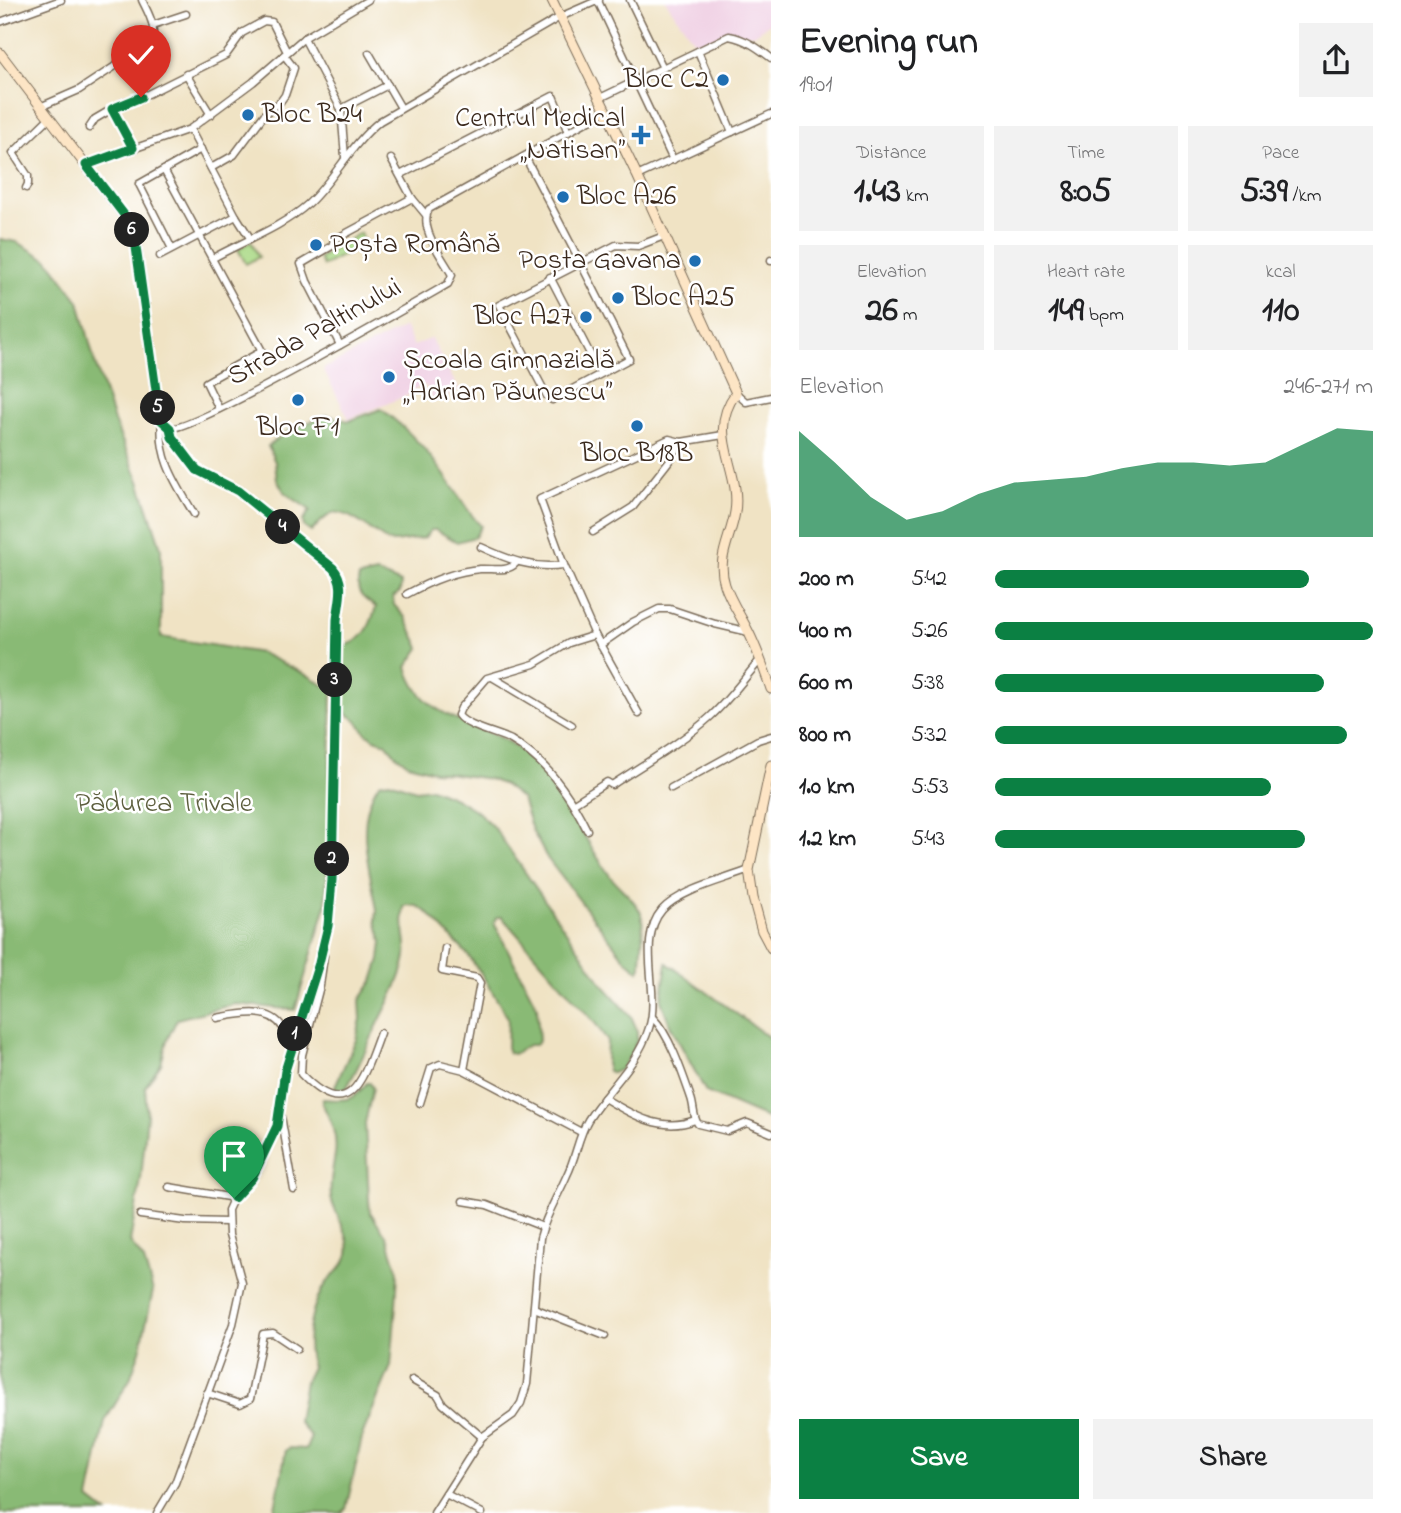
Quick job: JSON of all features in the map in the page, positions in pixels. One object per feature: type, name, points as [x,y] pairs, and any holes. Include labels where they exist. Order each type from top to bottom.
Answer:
[{"type":"main road","points":[[552,0],[637,176],[736,393],[724,412],[723,435],[736,500],[733,522],[722,559],[722,572],[726,587],[749,632],[771,689]]},
{"type":"main road","points":[[0,54],[125,216],[135,240],[159,415],[166,425]]},
{"type":"main road","points":[[771,765],[749,870],[762,931],[771,948]]},
{"type":"street","points":[[0,22],[61,0]]},
{"type":"street","points":[[40,107],[79,90],[151,39],[153,25],[142,0]]},
{"type":"street","points":[[86,165],[190,129],[211,115],[304,38],[368,0]]},
{"type":"street","points":[[213,258],[309,203],[362,136],[401,108],[560,17],[598,0],[673,160]]},
{"type":"street","points":[[630,0],[663,68]]},
{"type":"street","points":[[153,25],[186,14]]},
{"type":"street","points":[[89,128],[95,119],[112,109],[149,94],[226,55],[242,33],[264,20],[272,22],[294,68],[285,95],[264,115],[234,155],[211,168]]},
{"type":"street","points":[[600,98],[729,36],[740,38],[771,58]]},
{"type":"street","points":[[304,38],[341,109],[345,157]]},
{"type":"street","points":[[698,51],[732,132]]},
{"type":"street","points":[[369,53],[401,108]]},
{"type":"street","points":[[186,74],[211,115]]},
{"type":"street","points":[[341,109],[388,85]]},
{"type":"street","points":[[400,174],[553,96],[568,132]]},
{"type":"street","points":[[112,109],[133,148]]},
{"type":"street","points":[[391,159],[412,198],[426,215],[436,205],[606,111]]},
{"type":"street","points":[[637,176],[771,114]]},
{"type":"street","points":[[26,188],[28,176],[13,153],[49,118]]},
{"type":"street","points":[[190,129],[250,238]]},
{"type":"street","points":[[172,249],[139,184],[201,149]]},
{"type":"street","points":[[525,157],[580,261],[629,359],[552,400],[547,396],[499,308],[501,303],[580,261],[616,245],[638,246],[664,236]]},
{"type":"street","points":[[164,170],[262,351],[206,382],[219,409]]},
{"type":"street","points":[[340,345],[301,264],[332,246],[334,240],[412,198]]},
{"type":"street","name":"Strada Paltinului","points":[[166,425],[178,428],[219,409],[340,345],[452,280],[452,275],[426,225],[426,215]]},
{"type":"street","points":[[160,256],[236,216]]},
{"type":"street","points":[[550,277],[600,373]]},
{"type":"street","points":[[736,393],[746,402],[771,397]]},
{"type":"street","points":[[166,425],[160,439],[165,460],[194,514]]},
{"type":"street","points":[[157,1513],[175,1483],[222,1357],[242,1291],[240,1270],[227,1222],[228,1210],[252,1178],[277,1126],[285,1071],[328,926],[332,880],[337,620],[341,583],[340,576],[238,491],[197,470],[166,425]]},
{"type":"street","points":[[639,714],[595,635],[564,565],[540,499],[669,439],[681,442],[723,435]]},
{"type":"street","points":[[593,532],[633,507],[681,442]]},
{"type":"street","points":[[481,547],[516,563],[544,568],[564,565]]},
{"type":"street","points":[[407,594],[429,582],[467,570],[506,569],[516,563]]},
{"type":"street","points":[[600,645],[633,622],[659,609],[670,609],[749,632]]},
{"type":"street","points":[[587,831],[574,803],[553,776],[522,747],[461,719],[458,715],[481,682],[534,664],[569,643],[595,635]]},
{"type":"street","points":[[574,803],[607,782],[612,785],[685,737],[739,688],[760,660]]},
{"type":"street","points":[[492,677],[572,725]]},
{"type":"street","points":[[671,788],[747,746],[771,736]]},
{"type":"street","points":[[435,1513],[482,1437],[513,1415],[521,1403],[527,1384],[545,1216],[568,1173],[581,1132],[638,1056],[653,1018],[650,940],[657,918],[662,910],[679,898],[749,870]]},
{"type":"street","points":[[445,948],[442,971],[477,978],[480,983],[464,1070]]},
{"type":"street","points":[[323,950],[320,986],[302,1055],[301,1074],[324,1093],[344,1097],[356,1086],[366,1070],[380,1033]]},
{"type":"street","points":[[218,1018],[235,1014],[271,1016],[277,1019],[283,1028],[296,1031]]},
{"type":"street","points":[[653,1018],[660,1026],[690,1095],[695,1121]]},
{"type":"street","points":[[420,1103],[430,1068],[440,1065],[464,1070],[581,1132]]},
{"type":"street","points":[[604,1098],[622,1109],[661,1125],[675,1126],[695,1121],[706,1127],[727,1131],[747,1123],[771,1133]]},
{"type":"street","points":[[280,1113],[294,1190]]},
{"type":"street","points":[[170,1187],[237,1195]]},
{"type":"street","points":[[463,1201],[487,1205],[543,1227]]},
{"type":"street","points":[[139,1215],[185,1221],[227,1222]]},
{"type":"street","points":[[534,1308],[605,1336]]},
{"type":"street","points":[[207,1393],[240,1404],[250,1399],[263,1334],[273,1333],[297,1349]]},
{"type":"street","points":[[412,1380],[438,1395],[443,1404],[482,1437]]},
{"type":"street","points":[[446,1494],[482,1513]]},
{"type":"shaded area","points":[[665,0],[771,0],[771,22],[755,34],[724,34],[696,44]]},
{"type":"shaded area","name":"Școala Gimnazială „Adrian Păunescu”","points":[[404,327],[414,346],[431,338],[459,390],[435,402],[425,385],[410,391],[411,394],[349,419],[323,369]]},
{"type":"green space","points":[[360,233],[363,240],[352,246],[353,250],[323,266],[319,258]]},
{"type":"green space","name":"Pădurea Trivale","points":[[0,239],[17,242],[48,260],[79,301],[115,424],[139,481],[161,548],[161,637],[261,653],[311,677],[332,691],[326,905],[295,1010],[235,1004],[177,1019],[167,1040],[161,1064],[145,1087],[147,1115],[141,1179],[130,1242],[144,1261],[153,1291],[140,1351],[130,1379],[105,1421],[89,1499],[107,1513],[0,1513]]},
{"type":"green space","points":[[251,241],[259,257],[246,264],[238,249]]},
{"type":"green space","points":[[381,409],[410,435],[445,475],[481,526],[475,537],[457,542],[431,530],[424,538],[387,541],[339,513],[327,517],[311,532],[304,527],[303,521],[310,510],[285,493],[277,480],[275,462],[268,446],[288,431],[326,415],[349,421]]},
{"type":"green space","points":[[377,573],[401,583],[400,592],[393,597],[394,605],[405,617],[420,648],[407,667],[415,686],[426,700],[440,711],[504,740],[535,763],[559,793],[610,876],[638,908],[643,925],[639,971],[625,959],[547,858],[532,830],[522,799],[504,785],[489,779],[434,771],[408,764],[386,743],[366,733],[357,721],[346,713],[340,702],[344,665],[342,646],[356,641],[368,627],[376,607],[361,595],[358,588],[359,577]]},
{"type":"green space","points":[[389,781],[416,790],[431,788],[455,798],[478,812],[495,829],[604,986],[631,1016],[637,1030],[637,1040],[621,1069],[613,1073],[608,1071],[607,1040],[595,1023],[502,917],[497,917],[494,923],[537,1007],[539,1041],[514,1054],[509,1053],[508,1018],[482,975],[468,955],[428,913],[417,906],[407,905],[403,913],[406,956],[399,979],[360,1063],[345,1090],[337,1091],[335,1086],[356,1040],[361,1019],[360,1000],[373,981],[380,959],[382,942],[376,920],[377,910],[365,829],[371,798],[379,783]]},
{"type":"green space","points":[[667,963],[771,1039],[771,1120],[706,1092],[671,1027],[661,1001]]},
{"type":"green space","points":[[367,1083],[373,1088],[365,1123],[370,1212],[387,1237],[398,1272],[391,1366],[363,1433],[346,1509],[341,1513],[274,1513],[286,1450],[306,1449],[311,1437],[298,1421],[305,1381],[312,1367],[308,1346],[313,1310],[323,1289],[347,1258],[349,1247],[331,1197],[335,1140],[322,1103],[323,1099],[343,1100],[352,1097]]},
{"type":"place","name":"Bloc C2","points":[[723,80]]},
{"type":"place","name":"Bloc B24","points":[[248,115]]},
{"type":"place","name":"Centrul Medical „Natisan”","points":[[641,135]]},
{"type":"place","name":"Bloc A26","points":[[563,197]]},
{"type":"place","name":"Poșta Română","points":[[316,245]]},
{"type":"place","name":"Poșta Gavana","points":[[695,261]]},
{"type":"place","name":"Bloc A25","points":[[618,298]]},
{"type":"place","name":"Bloc A27","points":[[586,317]]},
{"type":"place","name":"Școala Gimnazială „Adrian Păunescu”","points":[[389,377]]},
{"type":"place","name":"Bloc F1","points":[[298,400]]},
{"type":"place","name":"Bloc B18B","points":[[637,426]]},
{"type":"route","points":[[141,97],[112,109],[133,148],[86,165],[125,216],[135,240],[160,419],[170,428],[172,437],[197,470],[238,491],[333,568],[340,576],[341,583],[337,620],[332,880],[328,926],[285,1071],[277,1126],[252,1178],[234,1198]]}]
